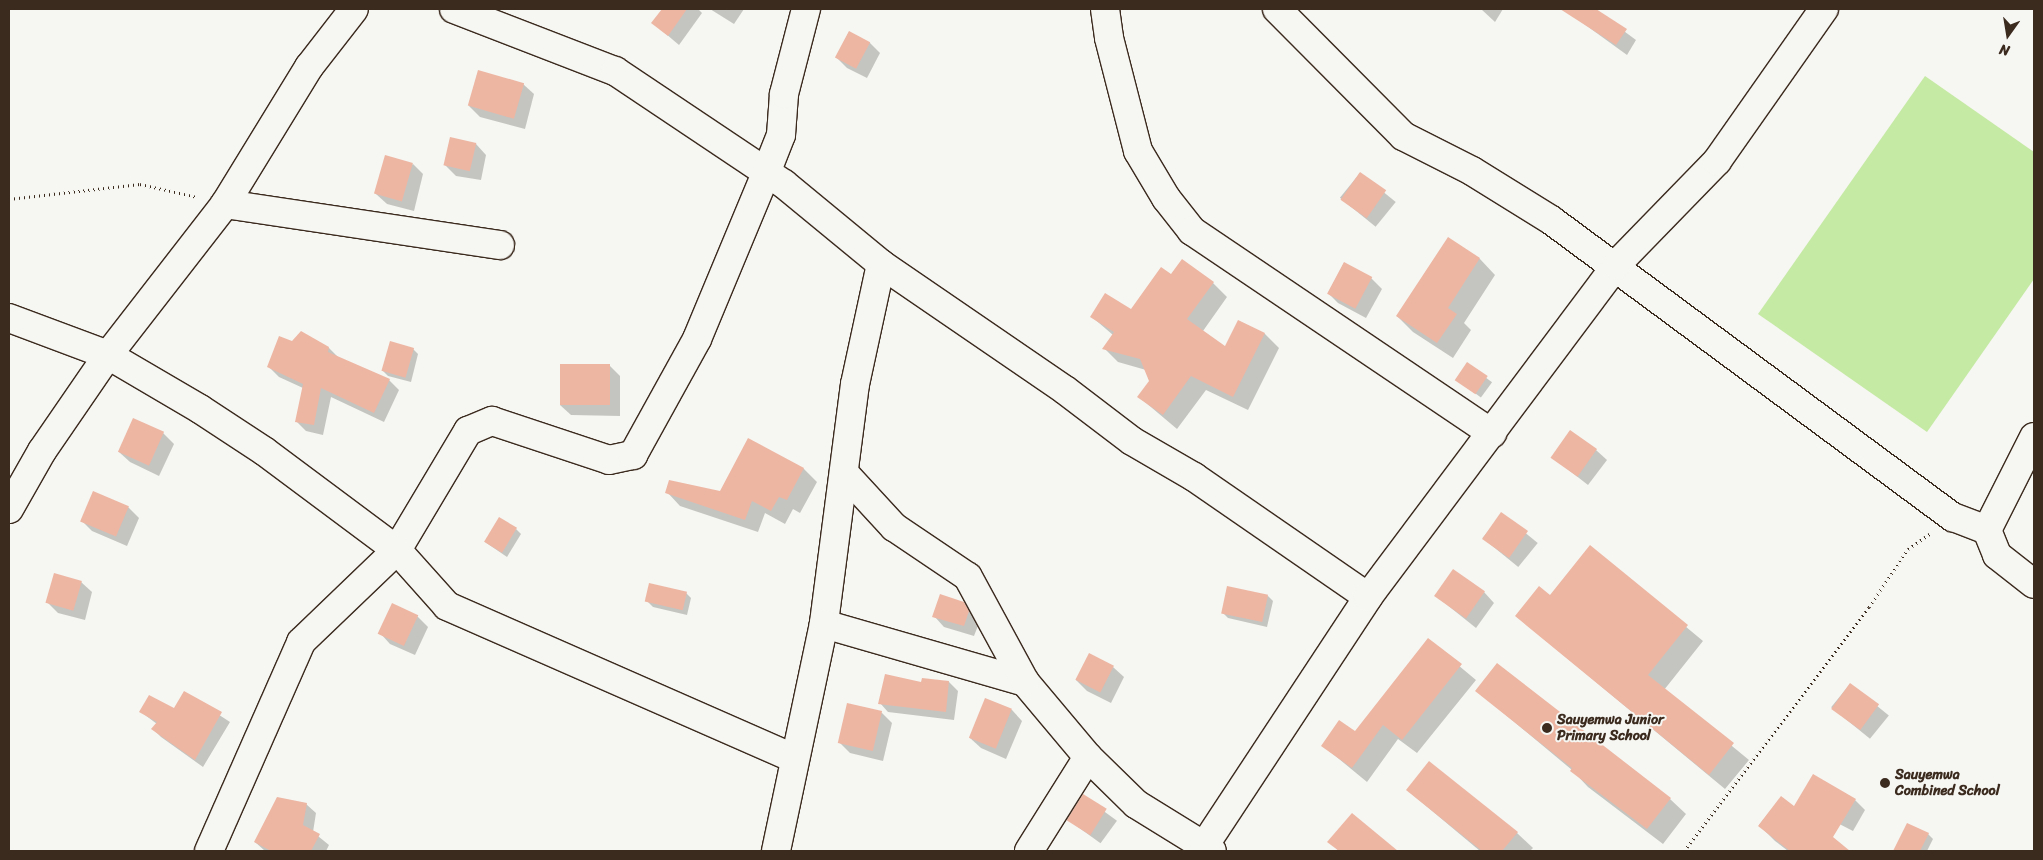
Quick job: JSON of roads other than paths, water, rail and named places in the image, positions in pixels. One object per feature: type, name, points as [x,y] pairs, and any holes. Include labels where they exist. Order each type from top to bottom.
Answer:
[{"type":"street","points":[[9,509],[42,451],[108,355],[225,204],[310,67],[354,9]]},
{"type":"street","points":[[454,9],[615,70],[766,173],[881,264],[1065,390],[1132,440],[1194,477],[1368,597]]},
{"type":"street","points":[[209,851],[302,642],[397,550],[468,431],[492,421],[608,460],[633,455],[697,339],[766,173],[781,134],[784,94],[806,9]]},
{"type":"street","points":[[1105,9],[1108,38],[1138,151],[1166,198],[1192,231],[1492,433]]},
{"type":"street","points":[[1277,9],[1403,136],[1472,171],[1616,265],[1953,517],[1987,530],[1997,555],[2034,584]]},
{"type":"street","points":[[846,475],[894,527],[968,577],[1026,682],[1088,757],[1136,804],[1208,849],[1368,597],[1616,265],[1717,161],[1824,9]]},
{"type":"street","points":[[225,204],[500,245]]},
{"type":"street","points":[[776,851],[794,758],[824,624],[846,475],[855,384],[881,264]]},
{"type":"street","points":[[9,318],[108,355],[200,409],[264,451],[397,550],[447,606],[794,758]]},
{"type":"street","points":[[1987,530],[2034,437]]},
{"type":"street","points":[[824,624],[1026,682]]},
{"type":"street","points":[[1029,851],[1088,757]]},
{"type":"place","name":"Sauyemwa Junior Primary School","points":[[1547,728]]},
{"type":"place","name":"Sauyemwa Combined School","points":[[1885,783]]}]
